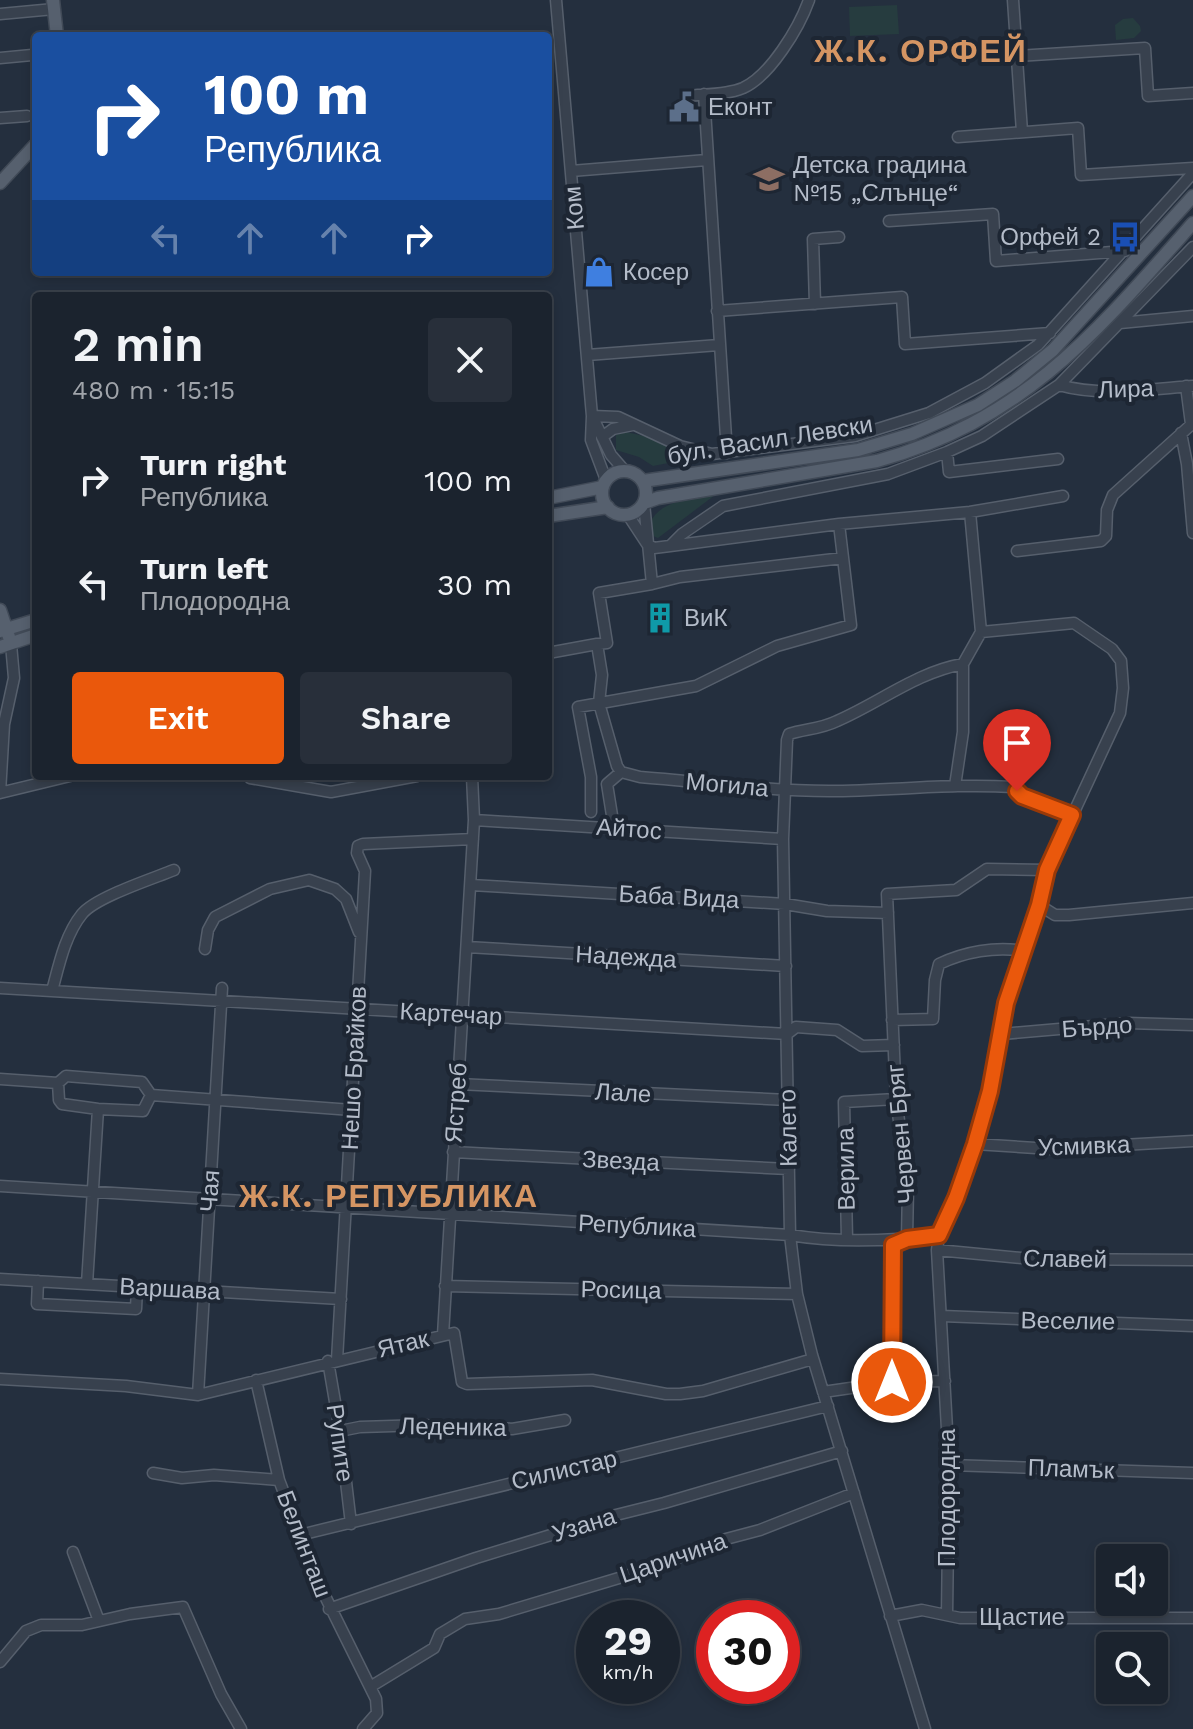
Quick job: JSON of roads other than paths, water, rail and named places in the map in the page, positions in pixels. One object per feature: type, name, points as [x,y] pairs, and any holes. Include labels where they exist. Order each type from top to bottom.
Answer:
[{"type":"main road","points":[[53,5],[56,32]]},
{"type":"main road","points":[[0,183],[32,148]]},
{"type":"main road","name":"бул. Васил Левски","points":[[643,481],[858,450],[912,434],[978,405],[1015,381],[1063,341],[1193,196]]},
{"type":"main road","name":"бул. Васил Левски","points":[[644,503],[877,461],[929,445],[972,425],[1019,397],[1061,364],[1131,293],[1193,223]]},
{"type":"main road","points":[[624,470],[632,472],[643,481],[646,496],[639,510],[628,515],[613,512],[608,507],[602,494],[614,473],[624,470]]},
{"type":"main road","points":[[552,497],[605,484]]},
{"type":"main road","points":[[552,515],[608,507]]},
{"type":"main road","points":[[0,610],[6,645],[32,636]]},
{"type":"main road","points":[[3,630],[32,621]]},
{"type":"street","name":"Ком","points":[[556,0],[592,416],[591,440],[605,484]]},
{"type":"street","points":[[687,96],[740,89],[759,79],[791,34],[809,0]]},
{"type":"street","points":[[1013,0],[1022,132]]},
{"type":"street","points":[[0,14],[53,5]]},
{"type":"street","points":[[1017,56],[1145,48],[1148,96],[1193,93]]},
{"type":"street","points":[[0,58],[32,55]]},
{"type":"street","points":[[704,94],[727,453]]},
{"type":"street","points":[[0,118],[27,116]]},
{"type":"street","points":[[958,137],[1078,128],[1081,175],[1193,171]]},
{"type":"street","points":[[571,171],[707,160]]},
{"type":"street","points":[[624,470],[611,455],[592,416],[618,417],[696,452],[727,453],[855,436],[929,413],[1024,357],[1125,251],[1193,171]]},
{"type":"street","points":[[889,221],[993,214],[996,261],[1125,251]]},
{"type":"street","points":[[815,304],[813,239],[839,237]]},
{"type":"street","points":[[670,546],[723,506],[859,481],[903,469],[947,452],[1000,425],[1059,385],[1193,247]]},
{"type":"street","points":[[717,311],[902,297],[905,344],[1050,333]]},
{"type":"street","points":[[1120,323],[1193,316]]},
{"type":"street","points":[[587,355],[719,345]]},
{"type":"street","name":"Лира","points":[[1059,385],[1094,391],[1190,386]]},
{"type":"street","points":[[1017,551],[1101,541],[1106,536],[1110,498],[1192,424],[1190,386]]},
{"type":"street","points":[[602,437],[613,429],[633,425]]},
{"type":"street","points":[[1181,433],[1193,533]]},
{"type":"street","points":[[947,452],[949,472],[1058,459]]},
{"type":"street","points":[[628,515],[647,544],[654,548],[839,524],[970,512],[1063,496]]},
{"type":"street","points":[[644,503],[652,584]]},
{"type":"street","points":[[955,786],[963,732],[963,664],[981,632],[970,512]]},
{"type":"street","points":[[591,812],[591,777],[578,707],[696,686],[777,646],[851,625],[839,524]]},
{"type":"street","points":[[552,652],[607,643],[599,593],[680,577],[843,558]]},
{"type":"street","name":"Плодородна","points":[[947,1615],[949,1465],[937,1250],[939,1235],[975,1144],[990,1091],[1006,1003],[1039,905],[1047,870],[1120,713],[1123,688],[1121,661],[1112,649],[1074,623],[981,632]]},
{"type":"street","points":[[597,644],[602,675],[599,703],[621,772],[607,784],[614,828]]},
{"type":"street","points":[[6,645],[14,678],[4,724],[0,793],[54,780]]},
{"type":"street","name":"Калето","points":[[925,1729],[813,1359],[797,1294],[790,1235],[784,790],[789,734],[829,725],[924,675],[943,667],[963,664]]},
{"type":"street","name":"Могила","points":[[621,772],[640,777],[784,790],[1013,787],[1022,796],[1072,815]]},
{"type":"street","points":[[262,780],[331,792],[396,780]]},
{"type":"street","name":"Ястреб","points":[[443,1335],[471,885],[472,780]]},
{"type":"street","name":"Айтос","points":[[474,820],[783,839]]},
{"type":"street","name":"Нешо Брайков","points":[[333,1361],[341,1299],[362,940],[365,871],[357,853],[358,846],[473,839]]},
{"type":"street","points":[[888,913],[887,894],[956,890],[987,869],[1047,870]]},
{"type":"street","points":[[52,991],[70,932],[83,912],[174,870]]},
{"type":"street","points":[[205,949],[208,930],[215,917],[270,889],[309,880],[335,889],[346,899],[362,940]]},
{"type":"street","name":"Баба Вида","points":[[471,885],[888,913]]},
{"type":"street","points":[[1039,905],[1055,915],[1069,915],[1193,903]]},
{"type":"street","name":"Червен Бряг","points":[[888,913],[896,1099],[908,1186],[907,1239],[893,1245],[892,1382]]},
{"type":"street","name":"Надежда","points":[[467,947],[786,966]]},
{"type":"street","points":[[892,1020],[933,1019],[939,964],[960,954],[1013,949],[1024,951]]},
{"type":"street","name":"Картечар","points":[[0,988],[787,1034],[796,1027],[837,1030],[862,1046],[894,1045]]},
{"type":"street","name":"Чая","points":[[198,1395],[222,988]]},
{"type":"street","name":"Бърдо","points":[[1002,1034],[1128,1023],[1193,1025]]},
{"type":"street","points":[[0,1079],[58,1083],[66,1076],[142,1082],[151,1095]]},
{"type":"street","points":[[58,1083],[62,1104],[98,1109],[143,1111],[151,1095]]},
{"type":"street","name":"Лале","points":[[458,1084],[788,1100]]},
{"type":"street","points":[[151,1095],[352,1110]]},
{"type":"street","name":"Верила","points":[[847,1239],[844,1102],[896,1099]]},
{"type":"street","points":[[95,1307],[92,1284],[93,1192],[98,1109]]},
{"type":"street","name":"Усмивка","points":[[975,1144],[1051,1149],[1193,1141]]},
{"type":"street","name":"Звезда","points":[[453,1152],[789,1169]]},
{"type":"street","name":"Република","points":[[0,1186],[790,1235],[818,1240],[907,1239],[939,1235]]},
{"type":"street","name":"Славей","points":[[937,1250],[1032,1259],[1193,1260]]},
{"type":"street","name":"Варшава","points":[[0,1279],[341,1299]]},
{"type":"street","points":[[38,1281],[37,1304],[136,1309],[137,1287]]},
{"type":"street","name":"Росица","points":[[445,1286],[797,1294]]},
{"type":"street","name":"Веселие","points":[[942,1316],[1193,1326]]},
{"type":"street","name":"Ятак","points":[[0,1379],[126,1386],[198,1395],[454,1333],[462,1382],[467,1384],[592,1380],[680,1394],[703,1391],[813,1359]]},
{"type":"street","name":"Рупите","points":[[333,1361],[351,1524]]},
{"type":"street","name":"Белинташ","points":[[256,1380],[279,1480],[329,1609],[376,1699],[377,1713],[363,1729]]},
{"type":"street","points":[[823,1392],[892,1382],[945,1381]]},
{"type":"street","name":"Силистар","points":[[300,1535],[828,1406]]},
{"type":"street","name":"Леденика","points":[[340,1431],[360,1427],[425,1425],[512,1429],[565,1420]]},
{"type":"street","name":"Узана","points":[[329,1609],[476,1558],[842,1451]]},
{"type":"street","name":"Пламък","points":[[949,1465],[1193,1473]]},
{"type":"street","points":[[153,1473],[182,1478],[214,1475],[279,1480]]},
{"type":"street","name":"Царичина","points":[[370,1687],[434,1648],[440,1634],[465,1619],[499,1614],[649,1569],[854,1493]]},
{"type":"street","points":[[73,1552],[99,1621]]},
{"type":"street","points":[[0,1662],[16,1641],[33,1627],[82,1625],[130,1614],[183,1607],[221,1694],[241,1729]]},
{"type":"street","name":"Щастие","points":[[890,1616],[922,1610],[960,1618],[1193,1618]]},
{"type":"place","name":"Еконт","points":[[684,107]]},
{"type":"place","name":"Детска градина №15 „Слънце“","points":[[769,179]]},
{"type":"place","name":"Орфей 2","points":[[1125,237]]},
{"type":"place","name":"Косер","points":[[599,272]]},
{"type":"place","name":"ВиК","points":[[660,618]]},
{"type":"district","name":"Ж.К. ОРФЕЙ","points":[[921,51]]},
{"type":"district","name":"Ж.К. РЕПУБЛИКА","points":[[389,1196]]}]
